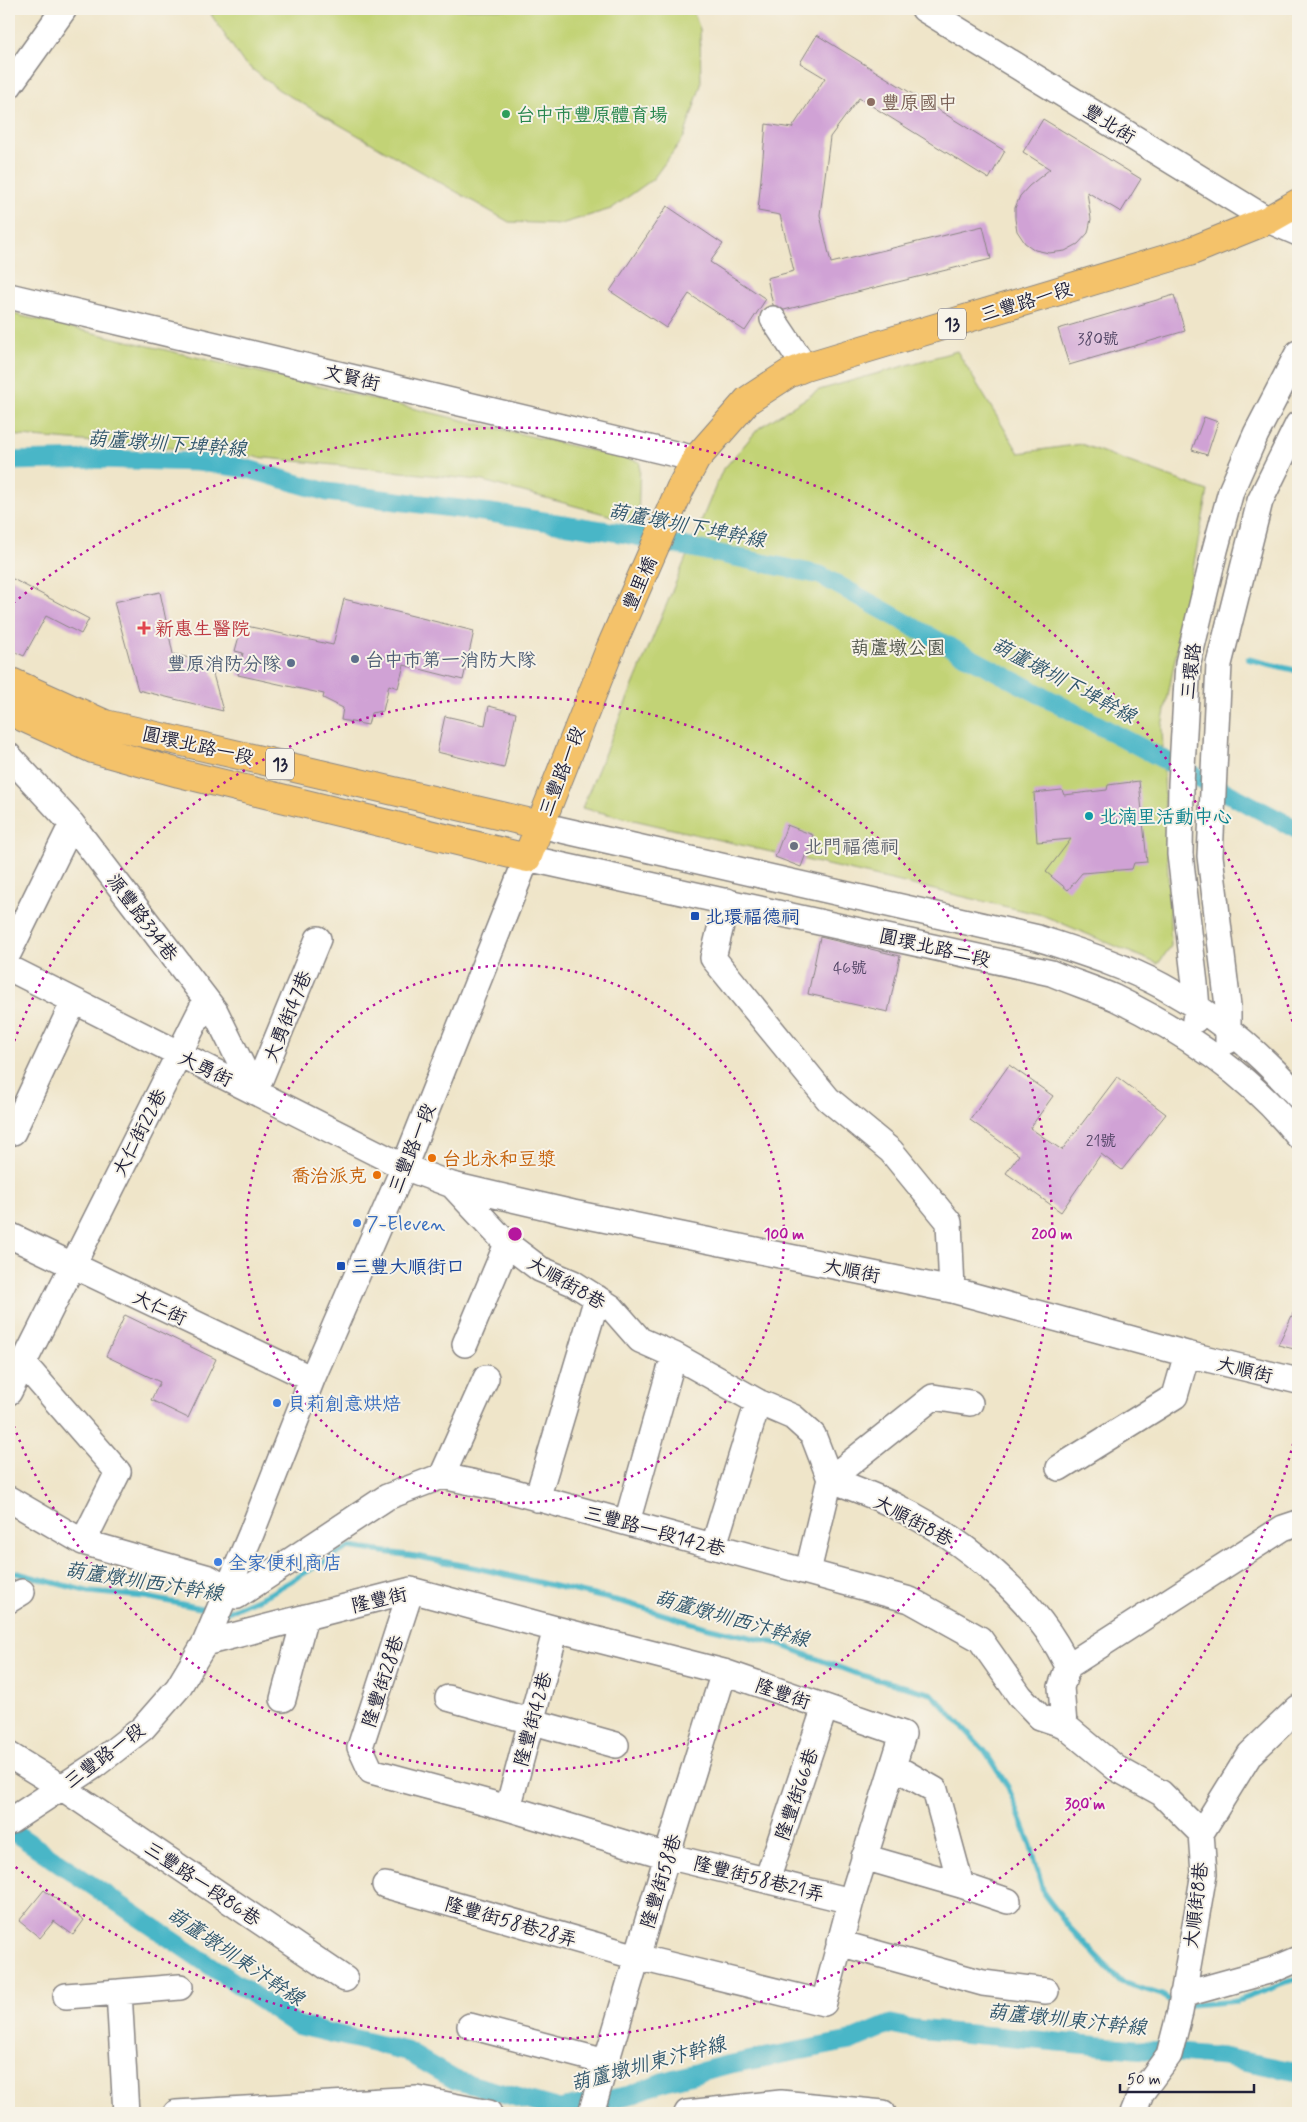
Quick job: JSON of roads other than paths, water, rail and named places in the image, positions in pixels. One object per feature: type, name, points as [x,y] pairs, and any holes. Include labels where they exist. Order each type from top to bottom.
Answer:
[{"type":"main road","name":"三豐路一段","points":[[680,489],[696,459],[748,400],[788,374],[1189,252],[1268,220],[1298,203]]},
{"type":"main road","name":"豐里橋","points":[[610,649],[680,489]]},
{"type":"main road","name":"三豐路一段","points":[[527,858],[610,649]]},
{"type":"main road","name":"圓環北路一段","points":[[13,704],[540,825]]},
{"type":"main road","name":"圓環北路一段","points":[[13,704],[94,749],[179,772],[527,858]]},
{"type":"street","points":[[9,86],[64,9]]},
{"type":"street","name":"豐北街","points":[[924,9],[1268,220],[1298,233]]},
{"type":"street","name":"文賢街","points":[[9,296],[696,459]]},
{"type":"street","points":[[773,319],[805,368]]},
{"type":"street","name":"三環路","points":[[1191,1042],[1197,1009],[1180,854],[1181,784],[1188,663],[1231,491],[1256,434],[1298,353]]},
{"type":"street","name":"三環路","points":[[1224,1066],[1229,1029],[1210,856],[1219,664],[1260,501],[1298,424]]},
{"type":"street","points":[[1231,491],[1260,501]]},
{"type":"street","name":"源豐路334巷","points":[[9,756],[72,824],[215,1011],[255,1092]]},
{"type":"street","points":[[9,952],[72,824]]},
{"type":"street","name":"圓環北路二段","points":[[540,825],[1038,938],[1108,962],[1162,986],[1229,1029],[1265,1061],[1298,1096]]},
{"type":"street","name":"圓環北路二段","points":[[527,858],[1051,973],[1114,998],[1170,1028],[1224,1066],[1269,1104],[1298,1136]]},
{"type":"street","name":"三豐路一段","points":[[13,1813],[61,1787],[94,1766],[143,1728],[178,1688],[205,1643],[312,1379],[404,1167],[527,858]]},
{"type":"street","points":[[727,901],[713,958],[828,1099],[891,1151],[949,1222],[952,1290]]},
{"type":"street","name":"大勇街47巷","points":[[255,1092],[318,939]]},
{"type":"street","name":"大勇街","points":[[9,968],[404,1167]]},
{"type":"street","name":"大仁街22巷","points":[[9,1392],[206,1000]]},
{"type":"street","points":[[13,1132],[74,1001]]},
{"type":"street","name":"大順街","points":[[404,1167],[452,1186],[573,1213],[952,1290],[1187,1354],[1298,1381]]},
{"type":"street","name":"大順街8巷","points":[[452,1186],[507,1244],[540,1270],[573,1283],[611,1307],[640,1340],[674,1355],[758,1402],[793,1417],[813,1435],[830,1479],[897,1506],[948,1534],[1003,1578],[1059,1646],[1068,1666]]},
{"type":"street","name":"大仁街","points":[[9,1234],[312,1379]]},
{"type":"street","points":[[465,1344],[507,1244]]},
{"type":"street","points":[[537,1498],[597,1298]]},
{"type":"street","points":[[1059,1468],[1175,1396],[1187,1354]]},
{"type":"street","points":[[627,1522],[674,1355]]},
{"type":"street","points":[[23,1363],[118,1472],[83,1542]]},
{"type":"street","points":[[9,1499],[83,1542],[209,1578],[237,1596],[387,1498],[442,1476],[486,1378]]},
{"type":"street","points":[[808,1571],[830,1479],[933,1397],[970,1403]]},
{"type":"street","points":[[714,1545],[758,1402]]},
{"type":"street","name":"三豐路一段142巷","points":[[442,1476],[500,1488],[910,1600],[980,1639],[1020,1696],[1040,1718],[1064,1725]]},
{"type":"street","points":[[1298,1523],[1283,1528],[1068,1666],[1061,1687],[1064,1725],[1116,1768],[1161,1792],[1201,1833],[1250,1754],[1298,1708]]},
{"type":"street","name":"隆豐街","points":[[205,1643],[411,1590],[724,1672],[903,1734],[850,1901],[824,2003],[637,1957]]},
{"type":"street","name":"隆豐街28巷","points":[[371,1771],[360,1747],[411,1590]]},
{"type":"street","points":[[283,1700],[305,1617]]},
{"type":"street","name":"隆豐街42巷","points":[[508,1808],[556,1629]]},
{"type":"street","name":"隆豐街58巷","points":[[594,2105],[667,1856],[724,1672]]},
{"type":"street","points":[[448,1698],[616,1745]]},
{"type":"street","name":"隆豐街66巷","points":[[767,1880],[825,1707]]},
{"type":"street","name":"三豐路一段86巷","points":[[9,1755],[61,1787],[345,1979]]},
{"type":"street","points":[[892,1766],[935,1790],[961,1885]]},
{"type":"street","name":"隆豐街58巷21弄","points":[[371,1771],[508,1808],[667,1856],[850,1901]]},
{"type":"street","name":"大順街8巷","points":[[1133,2113],[1141,2093],[1169,2054],[1181,2003],[1204,1873],[1201,1833]]},
{"type":"street","points":[[864,1857],[961,1885],[1008,1901]]},
{"type":"street","name":"隆豐街58巷28弄","points":[[385,1885],[637,1957]]},
{"type":"street","points":[[839,1943],[983,1983],[1046,1991]]},
{"type":"street","points":[[1181,2003],[1298,1959]]},
{"type":"street","points":[[66,1996],[180,1987]]},
{"type":"street","points":[[120,1992],[126,2113]]},
{"type":"street","points":[[470,2026],[606,2062]]},
{"type":"street","points":[[189,2113],[418,2099],[489,2113]]},
{"type":"street","points":[[687,2113],[781,2103],[883,2113]]},
{"type":"waterway","name":"葫蘆墩圳下埤幹線","points":[[9,461],[100,459],[197,462],[223,465],[248,469],[327,492],[491,513],[621,533],[820,575],[946,645],[1298,830]]},
{"type":"waterway","points":[[1248,659],[1298,671]]},
{"type":"waterway","name":"葫蘆燉圳西汴幹線","points":[[225,1613],[269,1594],[349,1547],[414,1556],[477,1568],[623,1602],[705,1627],[776,1643],[854,1673],[932,1694],[984,1750],[1008,1787],[1031,1846],[1044,1894],[1068,1926],[1121,1982],[1162,1995],[1176,2004]]},
{"type":"waterway","name":"葫蘆燉圳西汴幹線","points":[[9,1571],[90,1592],[146,1597],[211,1610]]},
{"type":"waterway","name":"葫蘆墩圳東汴幹線","points":[[15,1833],[297,2025],[406,2051],[455,2080],[559,2109],[630,2095],[662,2082],[726,2065],[850,2041],[891,2024],[915,2029],[1223,2057],[1298,2072]]},
{"type":"waterway","name":"葫蘆燉圳西汴幹線","points":[[1189,2005],[1237,2001],[1298,1979]]},
{"type":"place","name":"豐原國中","points":[[871,102]]},
{"type":"place","name":"台中市豐原體育場","points":[[506,114]]},
{"type":"place","name":"新惠生醫院","points":[[144,628]]},
{"type":"place","name":"台中市第一消防大隊","points":[[355,659]]},
{"type":"place","name":"豐原消防分隊","points":[[291,663]]},
{"type":"place","name":"北湳里活動中心","points":[[1089,816]]},
{"type":"place","name":"北門福德祠","points":[[794,846]]},
{"type":"place","name":"北環福德祠","points":[[695,916]]},
{"type":"place","name":"台北永和豆漿","points":[[432,1158]]},
{"type":"place","name":"喬治派克","points":[[377,1175]]},
{"type":"place","name":"7-Eleven","points":[[357,1223]]},
{"type":"place","name":"三豐大順街口","points":[[341,1266]]},
{"type":"place","name":"貝莉創意烘焙","points":[[277,1403]]},
{"type":"place","name":"全家便利商店","points":[[218,1562]]},
{"type":"park label","name":"葫蘆墩公園","points":[[898,647]]}]
